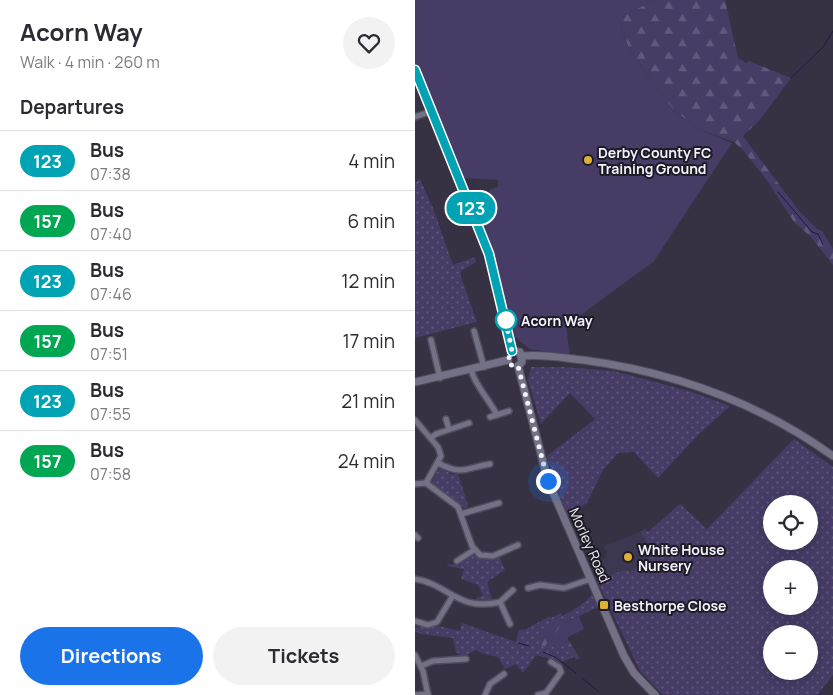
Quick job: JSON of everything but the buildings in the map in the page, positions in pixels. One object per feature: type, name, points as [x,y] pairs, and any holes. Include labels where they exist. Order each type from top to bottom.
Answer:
[{"type":"street","points":[[415,70],[489,254],[512,351],[508,360]]},
{"type":"street","points":[[415,117],[431,111]]},
{"type":"street","points":[[474,330],[484,366]]},
{"type":"street","points":[[431,340],[441,378]]},
{"type":"street","points":[[512,351],[521,352],[523,356],[606,363],[685,381],[768,416],[833,456]]},
{"type":"street","points":[[508,360],[511,365],[518,366],[522,362],[523,356]]},
{"type":"street","points":[[415,382],[441,378],[508,360]]},
{"type":"street","name":"Morley Road","points":[[518,366],[548,481],[632,671],[655,695]]},
{"type":"street","points":[[471,370],[476,382],[497,415]]},
{"type":"street","points":[[490,417],[509,411]]},
{"type":"street","points":[[446,419],[449,429]]},
{"type":"street","points":[[415,420],[431,438],[441,456],[426,483]]},
{"type":"street","points":[[431,438],[449,429],[469,423]]},
{"type":"street","points":[[438,463],[453,471],[460,472],[490,464]]},
{"type":"street","points":[[415,484],[426,483],[452,501],[461,514],[474,550],[480,555],[493,556],[518,545]]},
{"type":"street","points":[[461,514],[499,503]]},
{"type":"street","points":[[457,561],[474,550]]},
{"type":"street","points":[[415,579],[422,580],[452,597],[471,604],[487,605],[500,602],[513,590]]},
{"type":"street","points":[[528,588],[534,583],[564,588],[591,579]]},
{"type":"street","points":[[415,621],[428,625],[437,622],[452,597]]},
{"type":"street","points":[[500,602],[510,624]]},
{"type":"street","points":[[415,655],[421,666],[428,694],[415,695]]},
{"type":"street","points":[[421,666],[433,661],[466,659]]},
{"type":"street","points":[[538,695],[546,694],[561,672],[559,667],[551,662]]},
{"type":"street","points":[[485,695],[490,684],[504,674]]},
{"type":"shaded area","name":"White House Nursery","points":[[640,532],[656,552],[632,571],[621,571],[597,581],[592,565],[605,558],[607,552],[603,546]]},
{"type":"green space","name":"Derby County FC Training Ground","points":[[415,0],[655,0],[624,15],[621,27],[629,49],[674,111],[701,130],[732,143],[654,261],[566,326],[570,355],[529,349],[515,337],[496,261],[472,202],[477,198],[480,188],[485,191],[485,197],[489,197],[490,189],[498,187],[498,180],[462,178],[415,63]]},
{"type":"green space","points":[[655,0],[725,0],[738,58],[746,63],[749,61],[791,78],[759,121],[743,136],[799,211],[817,229],[822,231],[833,249],[833,265],[811,237],[794,222],[766,179],[742,149],[734,142],[701,130],[674,111],[629,49],[621,27],[624,15]]},
{"type":"green space","points":[[420,179],[433,208],[453,265],[475,257],[476,262],[461,271],[461,277],[477,322],[415,338],[415,183]]},
{"type":"green space","points":[[531,367],[563,367],[614,371],[689,391],[730,406],[698,435],[658,478],[634,452],[618,453],[603,470],[587,503],[568,516],[553,478],[547,456],[595,419],[570,393],[541,424],[528,380]]},
{"type":"green space","points":[[794,439],[833,467],[833,675],[817,695],[663,695],[640,671],[597,581],[621,571],[632,571],[655,552],[640,532],[645,529],[648,532],[680,504],[707,529]]},
{"type":"green space","points":[[440,467],[451,474],[458,474],[468,505],[466,509],[431,484]]},
{"type":"green space","points":[[474,552],[493,560],[499,556],[505,570],[487,582],[492,600],[476,600],[477,597],[483,596],[478,585],[461,579],[464,569],[447,566],[448,564],[460,565],[461,561]]},
{"type":"green space","points":[[592,594],[598,607],[562,624],[543,649],[564,637],[576,656],[562,662],[536,655],[523,673],[516,664],[505,669],[498,657],[476,650],[463,657],[456,652],[453,638],[421,634],[415,631],[415,628],[432,626],[460,631],[462,623],[516,642],[519,630],[526,629],[550,616],[551,618],[561,613],[562,616],[574,610]]},
{"type":"green space","points":[[579,616],[584,629],[542,650],[562,624]]},
{"type":"green space","points":[[559,620],[566,627],[568,640],[580,658],[576,660],[563,642],[550,648],[543,647],[539,640],[544,627]]},
{"type":"waterway","points":[[791,78],[823,47],[833,31]]},
{"type":"waterway","points":[[778,192],[812,232],[818,234],[823,245]]},
{"type":"waterway","points":[[518,643],[529,646]]},
{"type":"waterway","points":[[543,652],[557,658]]},
{"type":"waterway","points":[[558,659],[576,673]]},
{"type":"waterway","points":[[582,678],[598,691]]},
{"type":"bus line","name":"123","points":[[415,70],[489,254],[512,351]]},
{"type":"place","name":"Derby County FC Training Ground","points":[[588,160]]},
{"type":"place","name":"Acorn Way","points":[[506,320]]},
{"type":"place","name":"White House Nursery","points":[[628,557]]},
{"type":"place","name":"Besthorpe Close","points":[[604,605]]},
{"type":"route","points":[[506,320],[505,317],[512,351],[509,354],[508,360],[511,365],[518,366],[548,481]]}]
